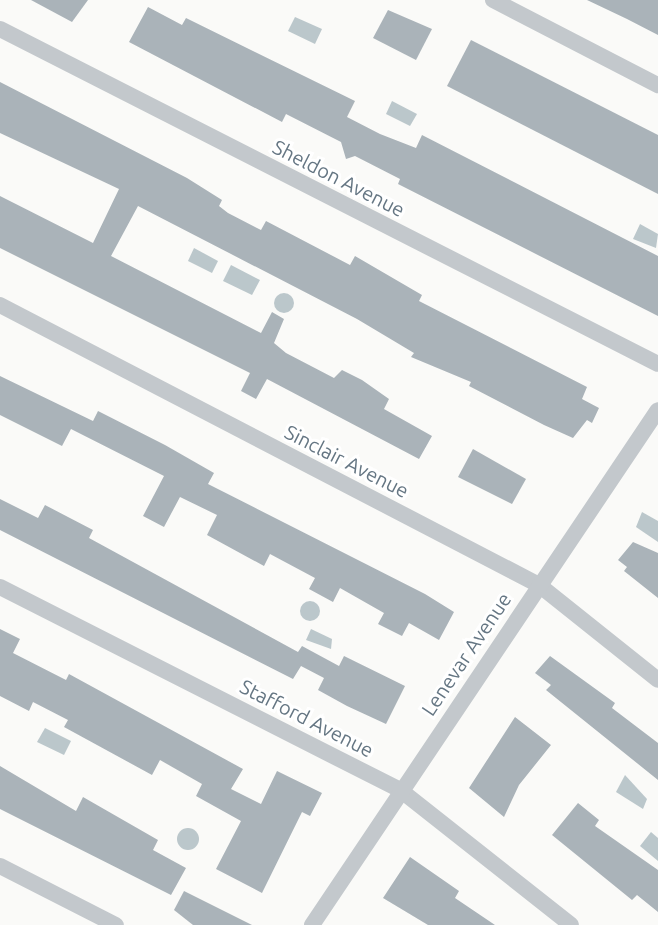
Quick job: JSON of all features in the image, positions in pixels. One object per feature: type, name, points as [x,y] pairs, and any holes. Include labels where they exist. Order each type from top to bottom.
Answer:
[{"type":"street","points":[[493,0],[658,85]]},
{"type":"street","name":"Sheldon Avenue","points":[[0,29],[658,364]]},
{"type":"street","name":"Sinclair Avenue","points":[[0,305],[538,585],[658,680]]},
{"type":"street","name":"Lenevar Avenue","points":[[312,925],[399,789],[658,410]]},
{"type":"street","name":"Stafford Avenue","points":[[0,587],[399,789],[571,925]]},
{"type":"street","points":[[0,866],[116,925]]},
{"type":"shaded area","points":[[295,17],[322,29],[315,44],[288,31]]},
{"type":"shaded area","points":[[392,101],[417,114],[410,126],[386,114]]},
{"type":"shaded area","points":[[640,224],[658,234],[656,248],[633,239]]},
{"type":"shaded area","points":[[194,248],[218,261],[212,273],[188,261]]},
{"type":"shaded area","points":[[231,265],[260,280],[252,295],[223,281]]},
{"type":"shaded area","points":[[280,293],[288,293],[294,299],[294,307],[288,313],[280,313],[274,307],[274,299]]},
{"type":"shaded area","points":[[642,512],[658,521],[658,542],[636,527]]},
{"type":"shaded area","points":[[310,601],[317,604],[320,611],[317,618],[310,621],[303,618],[300,611],[303,604]]},
{"type":"shaded area","points":[[311,629],[332,639],[331,649],[306,640]]},
{"type":"shaded area","points":[[45,728],[71,741],[64,755],[37,742]]},
{"type":"shaded area","points":[[625,775],[647,799],[643,809],[616,792]]},
{"type":"shaded area","points":[[188,828],[196,831],[199,839],[196,847],[188,850],[180,847],[177,839],[180,831]]},
{"type":"shaded area","points":[[651,832],[658,838],[658,861],[640,846]]},
{"type":"building","points":[[31,0],[88,0],[72,22]]},
{"type":"building","points":[[587,0],[658,0],[658,35],[627,19]]},
{"type":"building","points":[[148,7],[182,25],[186,18],[355,101],[347,117],[380,134],[416,148],[422,135],[658,256],[658,316],[398,184],[400,179],[355,156],[346,159],[341,142],[286,114],[282,122],[129,42]]},
{"type":"building","points":[[388,10],[432,29],[416,60],[373,38]]},
{"type":"building","points":[[471,40],[658,135],[658,194],[447,86]]},
{"type":"building","points":[[0,82],[187,178],[222,200],[219,206],[228,213],[261,230],[266,221],[350,265],[355,256],[422,295],[419,301],[587,387],[582,399],[599,408],[592,423],[587,420],[573,438],[544,425],[469,386],[471,382],[411,357],[414,353],[357,319],[138,206],[111,256],[261,333],[272,312],[284,319],[274,343],[286,353],[334,378],[342,370],[362,380],[389,399],[384,409],[432,436],[419,459],[267,379],[256,399],[241,391],[250,373],[0,248],[0,196],[93,243],[119,189],[0,133]]},
{"type":"building","points":[[0,376],[93,421],[98,411],[165,445],[214,473],[208,484],[425,594],[454,612],[439,640],[409,623],[402,636],[378,624],[384,613],[340,588],[333,602],[309,589],[315,578],[270,554],[264,566],[207,535],[217,515],[180,497],[164,527],[143,516],[164,476],[71,429],[62,446],[0,415]]},
{"type":"building","points":[[473,449],[526,479],[512,504],[458,477]]},
{"type":"building","points":[[0,499],[38,518],[45,505],[93,530],[89,538],[298,652],[302,646],[339,666],[344,656],[405,686],[386,724],[318,690],[324,678],[301,666],[293,679],[0,530]]},
{"type":"building","points":[[633,542],[658,553],[658,598],[624,571],[627,567],[618,560]]},
{"type":"building","points":[[0,629],[20,639],[13,653],[66,680],[69,674],[243,769],[231,789],[261,804],[277,771],[322,793],[310,816],[302,812],[262,893],[216,869],[241,821],[196,796],[202,784],[160,760],[152,775],[64,727],[68,720],[33,702],[29,711],[0,696]]},
{"type":"building","points":[[550,656],[615,703],[612,708],[658,743],[658,780],[546,690],[551,685],[535,673]]},
{"type":"building","points":[[515,717],[551,745],[519,785],[504,817],[469,788]]},
{"type":"building","points":[[0,766],[76,811],[83,797],[158,840],[153,850],[186,868],[171,895],[0,809]]},
{"type":"building","points":[[578,803],[599,820],[595,826],[658,870],[658,912],[637,895],[632,900],[552,835]]},
{"type":"building","points":[[410,857],[459,891],[455,898],[495,925],[428,925],[383,898]]},
{"type":"building","points":[[184,891],[252,925],[193,925],[174,910]]}]
